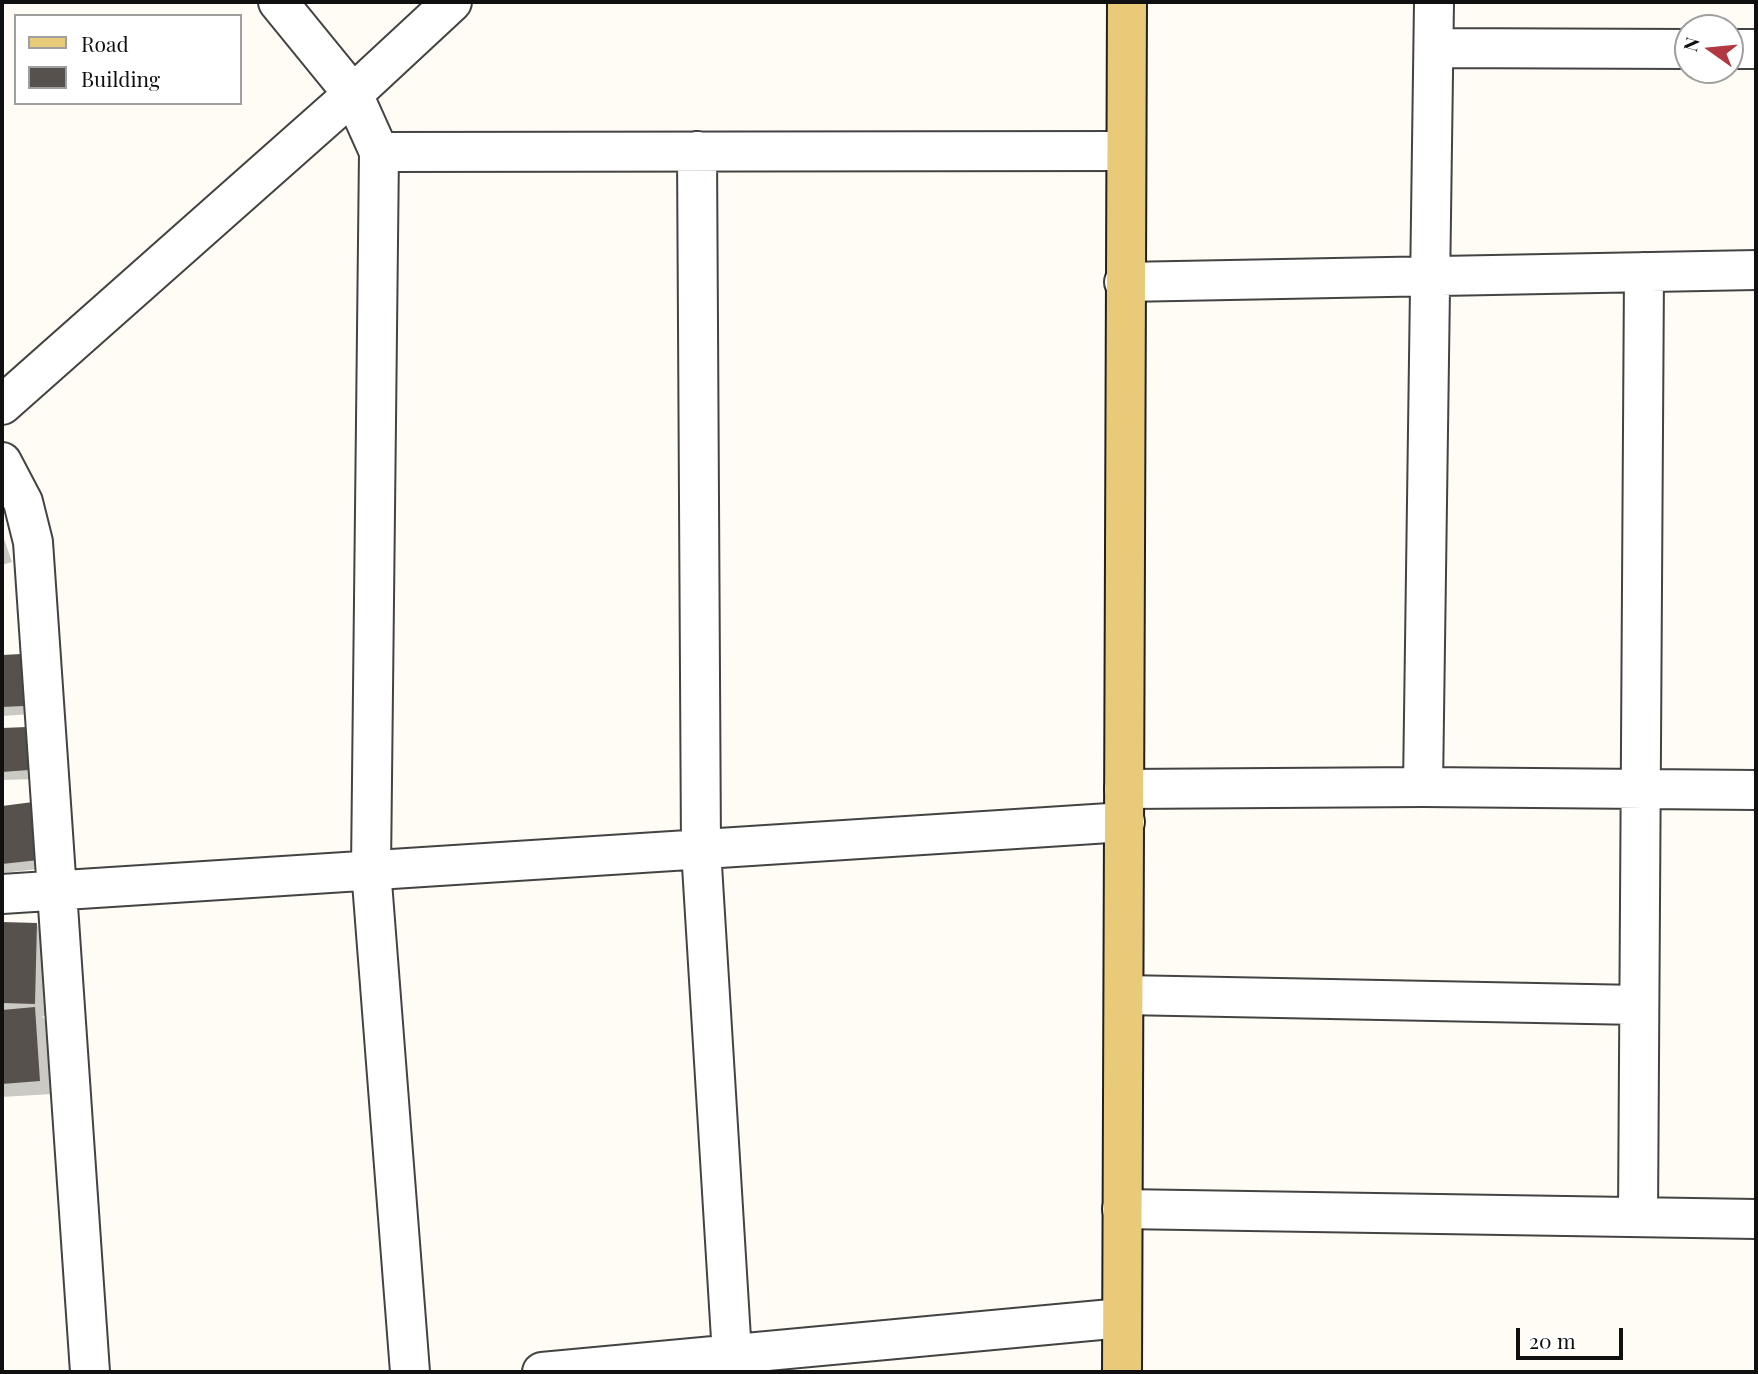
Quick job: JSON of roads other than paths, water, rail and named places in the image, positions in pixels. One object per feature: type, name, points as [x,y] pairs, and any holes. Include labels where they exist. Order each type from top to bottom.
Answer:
[{"type":"main road","points":[[1122,1372],[1126,2]]},
{"type":"street","points":[[278,2],[354,94],[379,152],[371,869],[410,1372]]},
{"type":"street","points":[[2,405],[354,94],[452,2]]},
{"type":"street","points":[[1423,788],[1434,2]]},
{"type":"street","points":[[1434,48],[1674,49]]},
{"type":"street","points":[[697,151],[701,849],[732,1355]]},
{"type":"street","points":[[379,152],[1126,151]]},
{"type":"street","points":[[1124,282],[1756,270]]},
{"type":"street","points":[[1638,1217],[1644,272]]},
{"type":"street","points":[[2,462],[23,502],[33,542],[90,1372]]},
{"type":"street","points":[[2,894],[57,888],[701,849],[1125,805],[1423,788],[1756,790]]},
{"type":"street","points":[[1124,995],[1639,1005]]},
{"type":"street","points":[[1122,1209],[1756,1219]]},
{"type":"street","points":[[541,1372],[1122,1318]]}]
